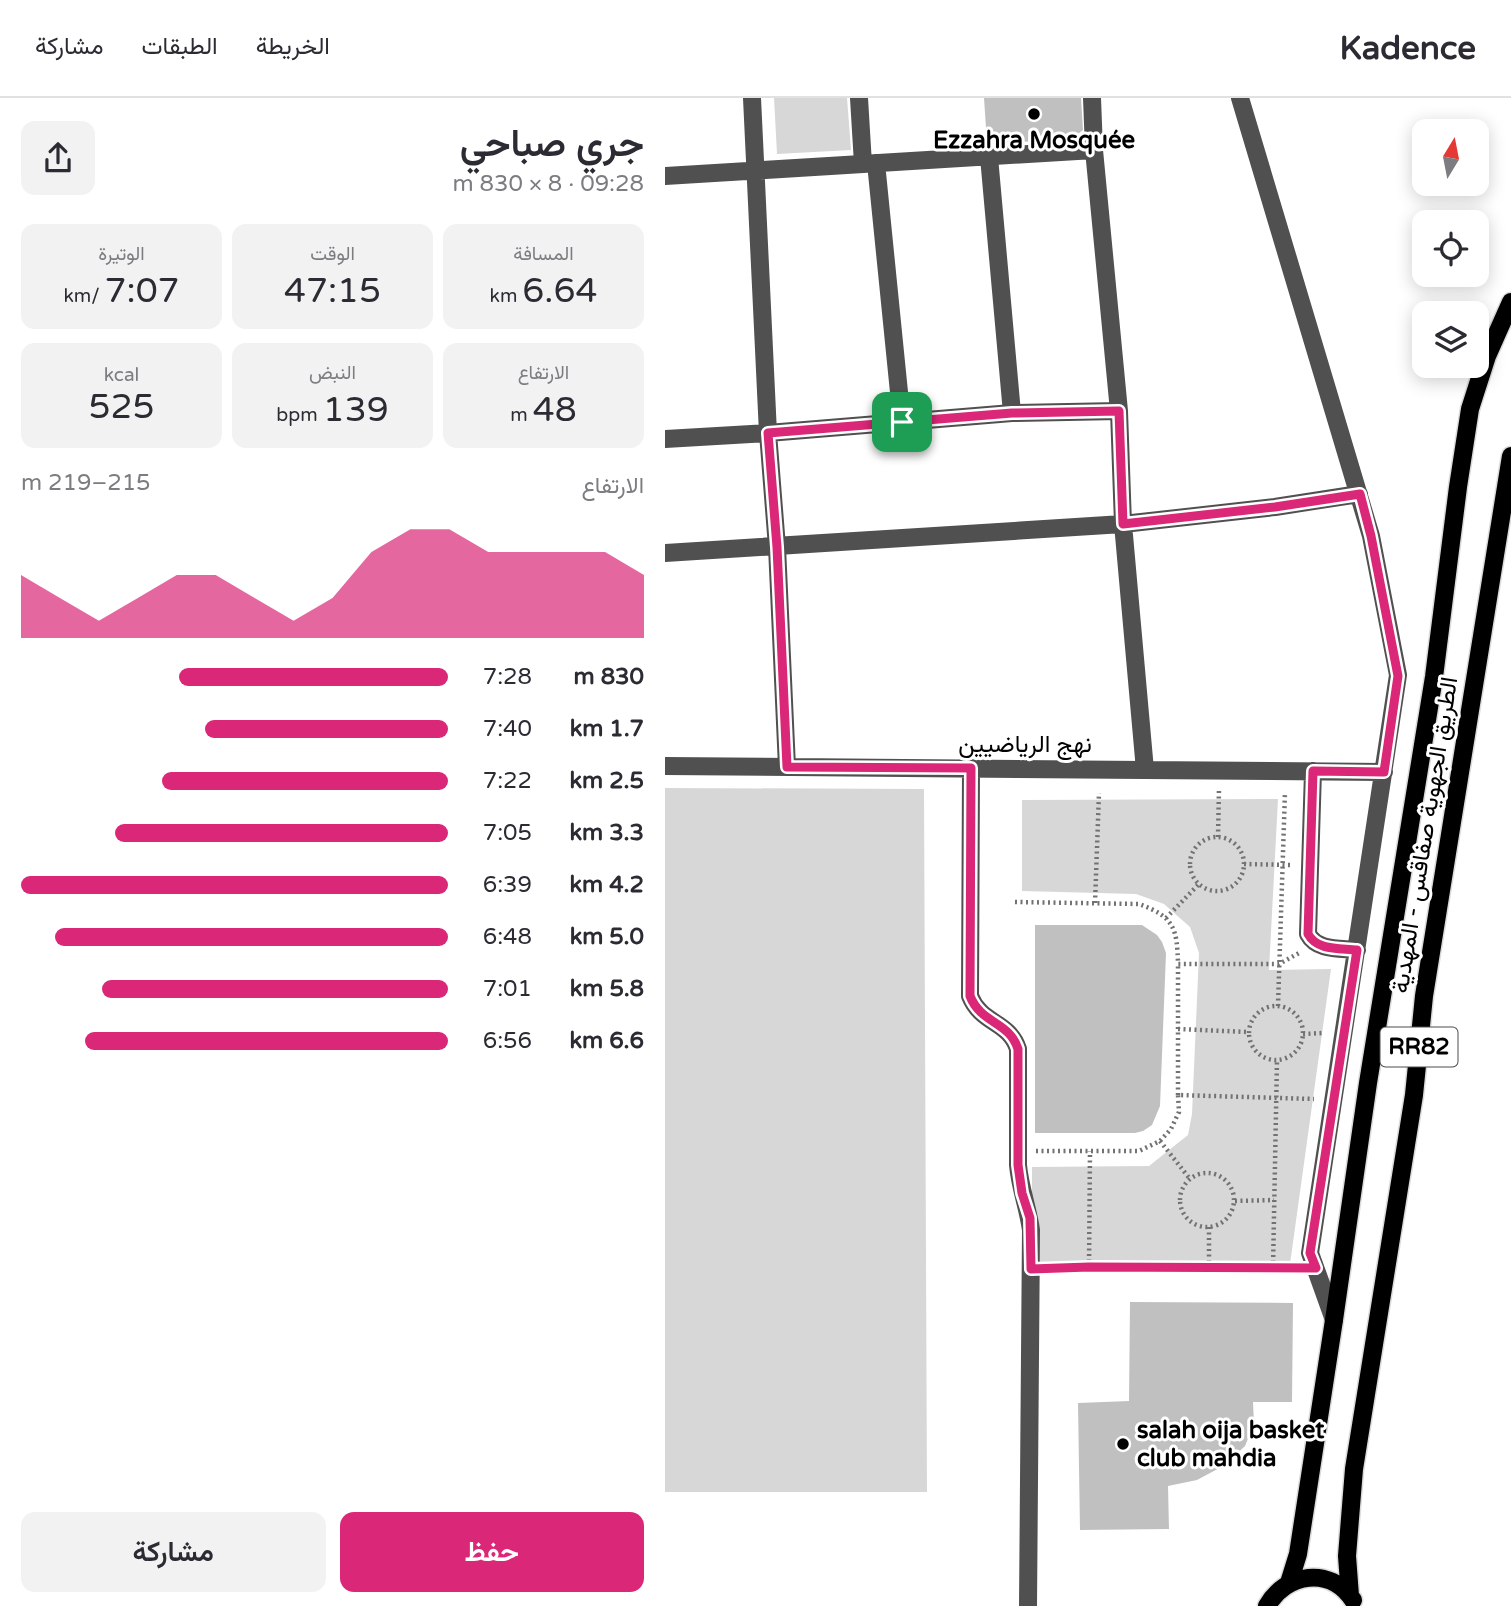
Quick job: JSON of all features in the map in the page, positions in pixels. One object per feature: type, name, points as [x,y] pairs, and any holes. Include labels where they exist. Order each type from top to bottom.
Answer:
[{"type":"main road","name":"الطريق الجهوية صفاقس - المهدية","points":[[1286,1585],[1298,1554],[1368,1083],[1434,677],[1470,409],[1487,356],[1511,302]]},
{"type":"main road","name":"الطريق الجهوية صفاقس - المهدية","points":[[1353,1601],[1347,1556],[1354,1469],[1414,1095],[1424,996],[1511,456]]},
{"type":"main road","name":"RR82","points":[[1267,1606],[1286,1585],[1302,1578],[1329,1580],[1341,1587],[1353,1601]]},
{"type":"main road","points":[[1256,1606],[1286,1585]]},
{"type":"street","points":[[752,98],[787,767]]},
{"type":"street","points":[[859,98],[902,422]]},
{"type":"street","points":[[1092,98],[1094,150],[1119,411],[1123,524],[1145,769]]},
{"type":"street","points":[[1240,98],[1360,494],[1371,536],[1398,676],[1310,1253],[1334,1320]]},
{"type":"street","points":[[665,176],[1094,150]]},
{"type":"street","points":[[989,156],[1012,413]]},
{"type":"street","points":[[665,439],[1012,413],[1119,411]]},
{"type":"street","points":[[665,554],[1123,524],[1275,507],[1360,494]]},
{"type":"street","name":"نهج الرياضيين","points":[[665,766],[1384,772]]},
{"type":"street","points":[[971,768],[970,996],[979,1012],[1012,1035],[1018,1049],[1020,1179],[1031,1230],[1028,1606]]},
{"type":"street","points":[[1313,771],[1308,934],[1311,940],[1323,946],[1357,950]]},
{"type":"path","points":[[1218,836],[1219,770]]},
{"type":"path","points":[[1278,1006],[1285,792]]},
{"type":"path","points":[[1095,903],[1099,793]]},
{"type":"path","points":[[1218,836],[1235,844],[1241,851],[1244,864],[1242,876],[1237,883],[1221,891],[1204,888],[1192,875],[1189,866],[1194,849],[1201,842],[1218,836]]},
{"type":"path","points":[[1244,864],[1310,866]]},
{"type":"path","points":[[1166,918],[1199,884]]},
{"type":"path","points":[[1015,902],[1139,904],[1156,910],[1166,918],[1178,938],[1179,1112],[1171,1129],[1160,1142],[1139,1151],[1018,1151]]},
{"type":"path","points":[[1178,964],[1279,964],[1297,955],[1311,940]]},
{"type":"path","points":[[1278,1006],[1295,1013],[1303,1029],[1303,1038],[1294,1054],[1286,1059],[1268,1060],[1254,1049],[1248,1032],[1254,1016],[1261,1010],[1278,1006]]},
{"type":"path","points":[[1178,1029],[1248,1032]]},
{"type":"path","points":[[1273,1268],[1277,1060]]},
{"type":"path","points":[[1178,1096],[1334,1099]]},
{"type":"path","points":[[1160,1142],[1190,1179]]},
{"type":"path","points":[[1089,1267],[1090,1151]]},
{"type":"path","points":[[1211,1172],[1228,1181],[1235,1201],[1230,1216],[1223,1223],[1209,1227],[1189,1221],[1180,1206],[1182,1188],[1190,1179],[1211,1172]]},
{"type":"path","points":[[1235,1201],[1274,1200]]},
{"type":"path","points":[[1209,1227],[1209,1267]]},
{"type":"path","points":[[1031,1269],[1316,1268]]},
{"type":"shaded area","points":[[774,98],[847,98],[851,150],[777,154]]},
{"type":"shaded area","points":[[665,788],[924,789],[927,1492],[665,1492]]},
{"type":"shaded area","points":[[1278,799],[1269,970],[1331,969],[1290,1264],[1032,1262],[1032,1167],[1149,1166],[1188,1135],[1192,1114],[1199,953],[1190,927],[1164,904],[1136,894],[1022,891],[1022,800]]},
{"type":"building","name":"Ezzahra Mosquée","points":[[984,98],[1081,98],[1083,130],[1070,140],[987,143]]},
{"type":"building","points":[[1035,925],[1142,925],[1162,942],[1166,953],[1160,1106],[1152,1125],[1143,1131],[1035,1133]]},
{"type":"building","points":[[1130,1302],[1293,1303],[1292,1402],[1253,1402],[1254,1424],[1245,1446],[1225,1465],[1197,1480],[1168,1486],[1169,1529],[1080,1530],[1078,1403],[1129,1401]]},
{"type":"place","name":"Ezzahra Mosquée","points":[[1034,114]]},
{"type":"place","name":"salah oija basket club mahdia","points":[[1123,1444]]},
{"type":"route","points":[[1119,411],[1123,524],[1275,507],[1360,494],[1371,536],[1398,676],[1384,772],[1313,771],[1308,934],[1316,944],[1357,950],[1310,1253],[1316,1268],[1031,1269],[1030,1218],[1022,1193],[1018,1165],[1018,1049],[1012,1035],[979,1012],[970,996],[971,768],[787,767],[777,547],[768,433],[902,422],[1012,413],[1119,411]]}]
